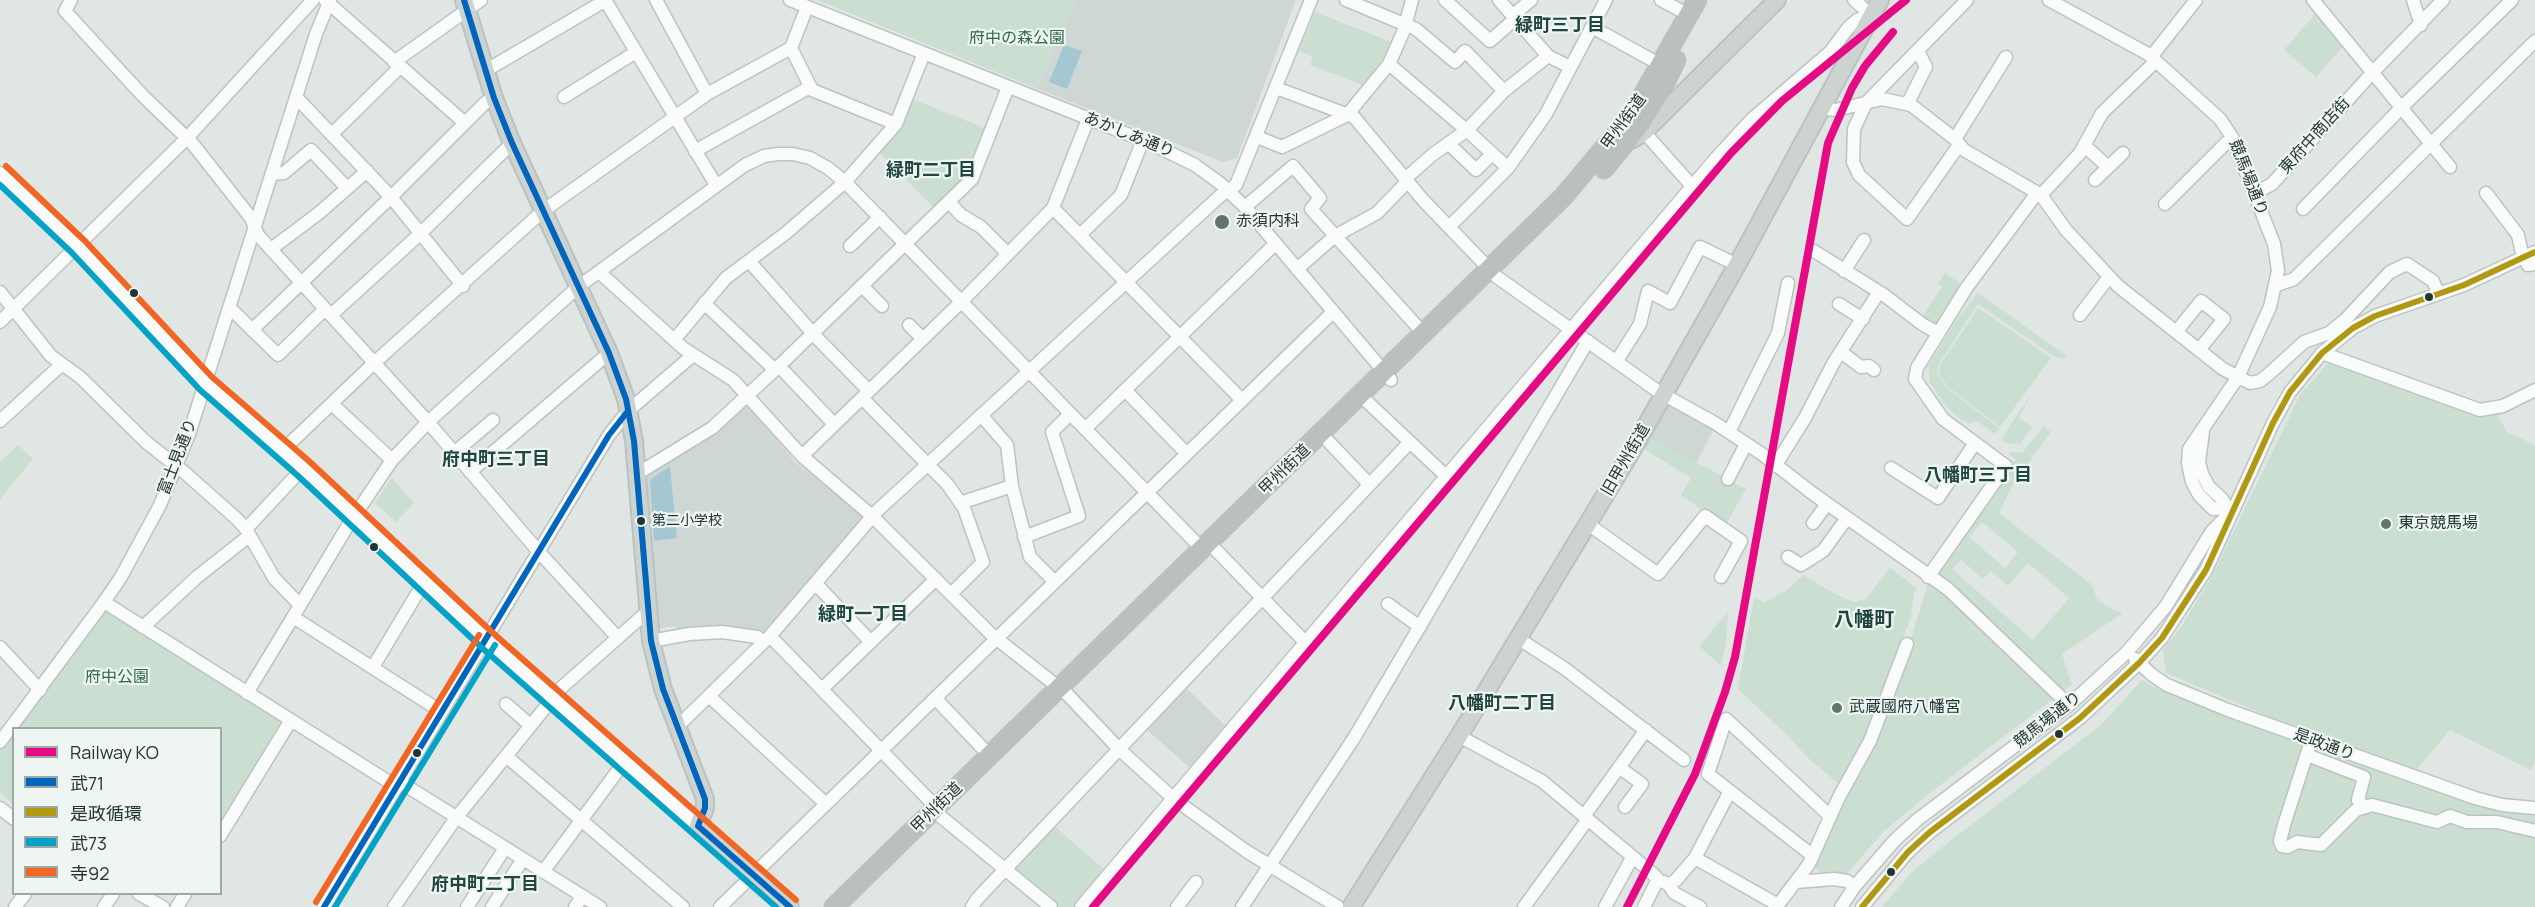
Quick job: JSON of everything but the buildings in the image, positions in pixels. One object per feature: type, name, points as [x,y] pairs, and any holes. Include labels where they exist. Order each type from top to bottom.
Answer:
[{"type":"highway","name":"甲州街道","points":[[1388,376],[1424,334],[1572,204],[1625,144],[1677,73],[1708,0]]},
{"type":"highway","name":"甲州街道","points":[[834,907],[938,812],[1064,691],[1493,274],[1589,168],[1644,95],[1677,73],[1693,7]]},
{"type":"highway","name":"甲州街道","points":[[1210,548],[1328,441],[1364,399]]},
{"type":"highway","name":"甲州街道","points":[[849,907],[990,756],[1064,691]]},
{"type":"main road","points":[[1625,144],[1644,132],[1677,73],[1777,0]]},
{"type":"main road","name":"旧甲州街道","points":[[1351,907],[1519,639],[1664,394],[1737,265],[1880,0]]},
{"type":"main road","points":[[465,5],[494,98],[512,143],[622,385],[637,474],[651,641],[663,689],[705,799],[705,808],[698,826],[790,907]]},
{"type":"street","points":[[71,0],[65,11],[143,96],[187,138],[215,170],[271,249],[428,422],[539,552],[618,638]]},
{"type":"street","points":[[0,322],[187,138],[313,0]]},
{"type":"street","points":[[333,134],[397,64],[465,5],[481,0]]},
{"type":"street","points":[[485,71],[605,0],[716,186]]},
{"type":"street","points":[[656,0],[707,94]]},
{"type":"street","name":"あかしあ通り","points":[[790,0],[1143,140],[1187,160],[1228,190],[1245,207],[1388,376]]},
{"type":"street","points":[[677,727],[767,639],[872,516],[1127,281],[1236,185],[1311,0]]},
{"type":"street","points":[[1346,0],[1416,29],[1455,62],[1465,51],[1504,91]]},
{"type":"street","points":[[1257,137],[1282,147],[1347,115],[1389,64],[1406,24],[1412,0]]},
{"type":"street","points":[[1445,0],[1490,41],[1531,0]]},
{"type":"street","points":[[1499,0],[1548,56],[1570,67]]},
{"type":"street","points":[[1449,227],[1508,168],[1546,114],[1606,0]]},
{"type":"street","points":[[1661,0],[1693,7]]},
{"type":"street","points":[[1082,907],[1692,186],[1752,119],[1830,52],[1857,20],[1871,15],[1854,0]]},
{"type":"street","points":[[1966,0],[1866,104],[1859,114],[1853,135],[1855,168],[1864,181],[1906,219],[1957,142],[2006,57]]},
{"type":"street","name":"競馬場通り","points":[[2049,0],[2154,59],[2220,119],[2232,137],[2277,259],[2277,285],[2270,307],[2238,377],[2189,449],[2188,463],[2192,482],[2199,495],[2213,509],[2229,510]]},
{"type":"street","points":[[1928,577],[2006,466],[1943,419],[1915,379],[1917,368],[1967,287],[2039,194],[2085,146],[2102,113],[2154,59],[2196,0]]},
{"type":"street","points":[[2313,0],[2450,167]]},
{"type":"street","points":[[2413,0],[2421,25]]},
{"type":"street","name":"東府中商店街","points":[[2254,194],[2272,184],[2372,73],[2443,0]]},
{"type":"street","points":[[2303,209],[2401,108],[2512,0]]},
{"type":"street","points":[[328,1],[465,123]]},
{"type":"street","name":"富士見通り","points":[[0,742],[104,602],[147,529],[176,467],[206,383],[328,1]]},
{"type":"street","points":[[283,450],[374,363],[463,286],[543,211],[707,94],[791,48],[807,7]]},
{"type":"street","points":[[1592,27],[1677,73]]},
{"type":"street","points":[[2277,285],[2294,279],[2535,40]]},
{"type":"street","points":[[791,48],[812,90],[896,124]]},
{"type":"street","points":[[1908,103],[1926,67],[1918,51]]},
{"type":"street","points":[[564,97],[636,52]]},
{"type":"street","points":[[674,340],[726,278],[845,182],[896,124],[924,53]]},
{"type":"street","points":[[1297,269],[1335,236],[1377,213],[1407,179],[1467,130],[1504,91],[1548,56]]},
{"type":"street","points":[[1389,64],[1508,168]]},
{"type":"street","points":[[695,151],[810,87]]},
{"type":"street","points":[[637,474],[712,428],[749,396],[972,179],[1008,87]]},
{"type":"street","points":[[1276,88],[1354,117],[1423,200],[1493,274],[1616,362],[1664,394],[1729,432],[1928,577],[1948,589],[2069,705]]},
{"type":"street","points":[[296,97],[391,197],[463,286]]},
{"type":"street","points":[[252,330],[465,123],[494,98]]},
{"type":"street","points":[[1821,108],[1836,110],[1882,99],[1908,103],[1957,142],[2039,194],[2066,230],[2109,277],[2223,369],[2253,383],[2260,381],[2304,342],[2329,333],[2346,321],[2390,272],[2407,264],[2433,281],[2438,293]]},
{"type":"street","points":[[802,456],[962,302],[1053,208],[1088,119]]},
{"type":"street","points":[[1644,132],[1692,186]]},
{"type":"street","points":[[2166,204],[2232,137]]},
{"type":"street","points":[[1081,234],[1121,195],[1143,140]]},
{"type":"street","points":[[230,308],[278,355],[421,233],[512,143]]},
{"type":"street","points":[[1449,144],[1476,170],[1492,154]]},
{"type":"street","points":[[2085,146],[2108,167]]},
{"type":"street","points":[[272,174],[284,173],[311,150],[347,188]]},
{"type":"street","points":[[2095,180],[2123,153]]},
{"type":"street","points":[[247,693],[354,515],[392,460],[428,422],[578,287],[756,159],[778,154],[793,154],[810,158],[828,168],[845,182],[1147,493],[1210,548],[1305,642]]},
{"type":"street","points":[[1245,207],[1293,166],[1320,198],[1311,209],[1424,334]]},
{"type":"street","points":[[271,249],[320,213],[367,171]]},
{"type":"street","points":[[0,173],[78,247],[206,383],[303,468],[487,640],[698,826]]},
{"type":"street","points":[[2229,510],[2290,392],[2322,353],[2354,328],[2375,316],[2531,258],[2518,235],[2486,193]]},
{"type":"street","points":[[949,202],[961,215],[981,227],[1008,254]]},
{"type":"street","points":[[1053,208],[1242,400]]},
{"type":"street","points":[[850,246],[880,217]]},
{"type":"street","points":[[1844,271],[1864,240]]},
{"type":"street","points":[[1085,429],[1275,244]]},
{"type":"street","points":[[1616,362],[1640,324],[1648,291],[1670,303],[1700,247],[1737,265]]},
{"type":"street","points":[[1814,251],[1938,333]]},
{"type":"street","points":[[749,261],[865,394],[948,484],[960,503],[983,562],[951,594]]},
{"type":"street","points":[[599,272],[674,340],[733,380],[802,456],[872,516],[996,639],[1064,691],[1119,749],[1174,799],[1218,833],[1338,907]]},
{"type":"street","points":[[2080,315],[2109,277]]},
{"type":"street","points":[[1729,432],[1778,333],[1788,283]]},
{"type":"street","points":[[862,286],[882,306]]},
{"type":"street","points":[[0,292],[51,356],[80,377],[146,442],[192,478],[247,533],[274,578],[300,605]]},
{"type":"street","points":[[1775,466],[1805,418],[1821,385],[1879,292]]},
{"type":"street","points":[[2176,332],[2201,301],[2224,319],[2199,350]]},
{"type":"street","points":[[704,303],[777,368],[834,424]]},
{"type":"street","points":[[1839,304],[1863,319]]},
{"type":"street","points":[[720,907],[1333,312]]},
{"type":"street","points":[[909,325],[923,339]]},
{"type":"street","points":[[1242,907],[1354,738],[1588,341]]},
{"type":"street","points":[[1841,352],[1861,367],[1869,366],[1874,370]]},
{"type":"street","points":[[470,472],[609,353]]},
{"type":"street","points":[[2322,353],[2471,408],[2496,408],[2535,390]]},
{"type":"street","points":[[324,907],[609,435],[628,411],[693,355]]},
{"type":"street","points":[[0,421],[62,364]]},
{"type":"street","points":[[1125,390],[1187,454]]},
{"type":"street","points":[[1364,399],[1446,476]]},
{"type":"street","points":[[332,404],[392,460]]},
{"type":"street","points":[[1024,537],[1078,516],[1052,432],[1070,414]]},
{"type":"street","points":[[981,415],[1007,445],[1011,486],[1030,556],[1055,582]]},
{"type":"street","points":[[454,453],[493,420]]},
{"type":"street","points":[[1328,441],[1370,484]]},
{"type":"street","points":[[972,907],[1005,869],[1410,442]]},
{"type":"street","points":[[1891,468],[1938,498],[1975,443]]},
{"type":"street","points":[[1728,478],[1746,444]]},
{"type":"street","points":[[143,627],[247,533],[303,468]]},
{"type":"street","points":[[960,503],[1011,486]]},
{"type":"street","points":[[1814,524],[1827,504]]},
{"type":"street","name":"競馬場通り","points":[[1862,907],[1887,875],[1930,832],[2060,735],[2139,663],[2180,614],[2206,570],[2223,536],[2229,510]]},
{"type":"street","name":"競馬場通り","points":[[1841,907],[1855,886],[1895,840],[1917,820],[2069,705],[2127,652],[2157,618],[2212,531],[2229,510]]},
{"type":"street","points":[[1588,524],[1658,574],[1705,516],[1741,542],[1721,577]]},
{"type":"street","points":[[1788,556],[1802,565],[1824,551],[1847,518]]},
{"type":"street","points":[[2157,618],[2160,624],[2166,621],[2190,586],[2206,570]]},
{"type":"street","points":[[822,689],[936,579]]},
{"type":"street","points":[[373,667],[424,582]]},
{"type":"street","points":[[815,583],[871,642]]},
{"type":"street","points":[[104,602],[247,693],[600,907]]},
{"type":"street","points":[[1388,604],[1420,627]]},
{"type":"street","points":[[399,905],[456,818],[553,697],[647,612]]},
{"type":"street","points":[[292,617],[442,712]]},
{"type":"street","points":[[651,641],[688,634],[722,632],[767,639],[822,689],[938,812],[1051,907]]},
{"type":"street","points":[[1519,639],[1564,669],[1684,760]]},
{"type":"street","points":[[1695,858],[1778,905],[1813,856],[1830,816],[1870,741],[1907,644]]},
{"type":"street","points":[[0,647],[40,690]]},
{"type":"street","name":"是政通り","points":[[2127,652],[2152,675],[2174,688],[2312,741],[2475,798],[2502,805],[2535,808]]},
{"type":"street","points":[[709,696],[826,804]]},
{"type":"street","points":[[935,698],[990,756]]},
{"type":"street","points":[[506,704],[530,725]]},
{"type":"street","points":[[1813,856],[1708,774],[1726,719],[1830,816]]},
{"type":"street","points":[[222,833],[291,720]]},
{"type":"street","points":[[1524,907],[1646,730]]},
{"type":"street","points":[[1459,736],[1542,781],[1674,893],[1697,906]]},
{"type":"street","points":[[2312,741],[2284,825],[2280,842],[2282,846],[2288,847],[2296,842],[2321,845],[2356,810],[2372,805],[2437,822],[2450,816],[2467,822],[2497,822],[2535,831]]},
{"type":"street","points":[[2307,755],[2364,777],[2358,800],[2364,807]]},
{"type":"street","points":[[506,756],[683,907]]},
{"type":"street","points":[[543,872],[625,761]]},
{"type":"street","points":[[1619,767],[1642,784],[1624,807]]},
{"type":"street","points":[[1644,907],[1663,882],[1676,880],[1695,858],[1730,791]]},
{"type":"street","points":[[467,907],[505,848]]},
{"type":"street","points":[[1605,907],[1632,858]]},
{"type":"street","points":[[492,907],[523,859]]},
{"type":"street","points":[[1796,882],[1834,879],[1847,881],[1855,886]]},
{"type":"street","points":[[1177,907],[1196,882]]},
{"type":"street","points":[[15,907],[24,895]]},
{"type":"street","points":[[141,895],[163,907]]},
{"type":"street","points":[[576,907],[583,896]]},
{"type":"shaded area","points":[[1075,0],[1296,0],[1237,158],[1223,162],[1038,89]]},
{"type":"shaded area","points":[[1668,403],[1713,430],[1696,464],[1649,437]]},
{"type":"shaded area","points":[[746,405],[750,406],[795,462],[845,500],[862,516],[861,520],[765,633],[722,628],[681,631],[674,626],[657,629],[645,475],[713,434]]},
{"type":"shaded area","points":[[1184,686],[1228,728],[1192,770],[1145,728]]},
{"type":"green space","name":"府中の森公園","points":[[817,0],[1075,0],[1038,89]]},
{"type":"green space","points":[[1315,12],[1394,43],[1387,60],[1365,86],[1310,65],[1313,57],[1299,51]]},
{"type":"green space","points":[[2316,13],[2344,45],[2316,77],[2284,50]]},
{"type":"green space","points":[[910,98],[987,129],[968,177],[935,209],[880,153],[880,149]]},
{"type":"green space","points":[[1945,273],[1965,287],[1938,325],[1934,327],[1921,318],[1942,287],[1938,284]]},
{"type":"green space","points":[[1978,293],[2067,356],[2064,359],[2054,356],[1978,304],[1938,365],[1937,373],[1946,387],[2000,429],[1995,434],[1977,421],[1968,423],[1961,420],[1945,405],[1930,383],[1928,366],[1960,315]]},
{"type":"green space","points":[[1978,308],[2051,358],[2000,427],[1948,387],[1939,374],[1940,365]]},
{"type":"green space","name":"東京競馬場","points":[[2328,363],[2458,410],[2479,414],[2496,412],[2507,432],[2535,445],[2535,763],[2531,770],[2450,730],[2417,769],[2327,741],[2166,673],[2163,650],[2181,627],[2212,576],[2300,395]]},
{"type":"green space","points":[[2031,395],[2019,418],[2032,427],[2020,444],[2005,443],[2002,440],[2010,425]]},
{"type":"green space","points":[[2044,426],[2051,432],[2013,484],[1999,513],[2092,585],[2097,599],[2113,610],[2123,613],[2062,654],[2072,685],[2061,692],[1936,574],[2016,459],[2009,454],[2010,452],[2022,453]],"holes":[[[1982,522],[2018,552],[2005,568],[1969,537]],[[1961,560],[1983,579],[1991,571],[2008,586],[2028,563],[2069,598],[2033,640],[1952,569]]]},
{"type":"green space","points":[[1649,437],[1746,489],[1725,526],[1681,495],[1691,478],[1643,448]]},
{"type":"green space","points":[[18,445],[33,459],[0,499],[0,462]]},
{"type":"green space","points":[[392,478],[414,503],[396,522],[375,503]]},
{"type":"green space","points":[[1890,568],[1917,588],[1911,616],[1867,739],[1840,785],[1809,759],[1738,689],[1754,598],[1764,602],[1786,591],[1803,575],[1854,602],[1866,599]]},
{"type":"green space","points":[[1929,581],[1949,592],[2058,695],[1931,792],[1883,832],[1845,876],[1825,874],[1817,870],[1814,864],[1889,708]]},
{"type":"green space","name":"府中公園","points":[[109,610],[283,719],[284,723],[222,825],[222,727],[17,727],[103,611]]},
{"type":"green space","points":[[1728,612],[1726,641],[1721,666],[1699,646]]},
{"type":"green space","points":[[2142,680],[2160,690],[2381,771],[2500,811],[2535,814],[2535,907],[1882,907],[1911,873],[1936,852],[2102,724]]},
{"type":"green space","points":[[12,732],[12,803],[0,793],[0,749]]},
{"type":"green space","points":[[1053,825],[1106,871],[1076,907],[1059,907],[1014,871],[1014,866]]},
{"type":"water","points":[[1064,45],[1082,51],[1067,89],[1049,82]]},
{"type":"water","points":[[670,466],[677,538],[654,541],[650,480]]},
{"type":"rail line","name":"KO","points":[[1093,907],[1731,153],[1782,101],[1906,0]]},
{"type":"rail line","name":"KO","points":[[1627,907],[1695,774],[1725,692],[1735,657],[1828,143],[1852,88],[1865,66],[1893,32]]},
{"type":"transit line","name":"武71","points":[[464,0],[494,98],[512,143],[609,353],[626,399],[634,441],[651,641],[663,689],[705,799],[705,808],[698,826],[790,907]]},
{"type":"transit line","name":"寺92","points":[[6,166],[85,241],[212,377],[309,461],[493,633],[796,900]]},
{"type":"transit line","name":"武73","points":[[0,185],[72,253],[200,390],[297,475],[481,647],[776,907]]},
{"type":"transit line","name":"是政循環","points":[[1862,907],[1908,852],[1930,832],[2080,718],[2139,663],[2162,638],[2206,570],[2273,423],[2290,392],[2322,353],[2353,328],[2375,316],[2464,285],[2535,252]]},
{"type":"transit line","name":"武71","points":[[324,907],[609,435],[628,411]]},
{"type":"transit line","name":"寺92","points":[[316,902],[479,635]]},
{"type":"transit line","name":"武73","points":[[335,907],[495,645]]},
{"type":"place","name":"赤須内科","points":[[1222,222]]},
{"type":"place","name":"第二小学校","points":[[641,521]]},
{"type":"place","name":"東京競馬場","points":[[2386,524]]},
{"type":"place","name":"武蔵國府八幡宮","points":[[1837,708]]},
{"type":"district","name":"緑町三丁目","points":[[1560,26]]},
{"type":"district","name":"緑町二丁目","points":[[931,171]]},
{"type":"district","name":"府中町三丁目","points":[[496,460]]},
{"type":"district","name":"八幡町三丁目","points":[[1978,476]]},
{"type":"district","name":"緑町一丁目","points":[[863,615]]},
{"type":"district","name":"八幡町","points":[[1864,620]]},
{"type":"district","name":"八幡町二丁目","points":[[1502,704]]},
{"type":"district","name":"府中町二丁目","points":[[485,885]]}]
